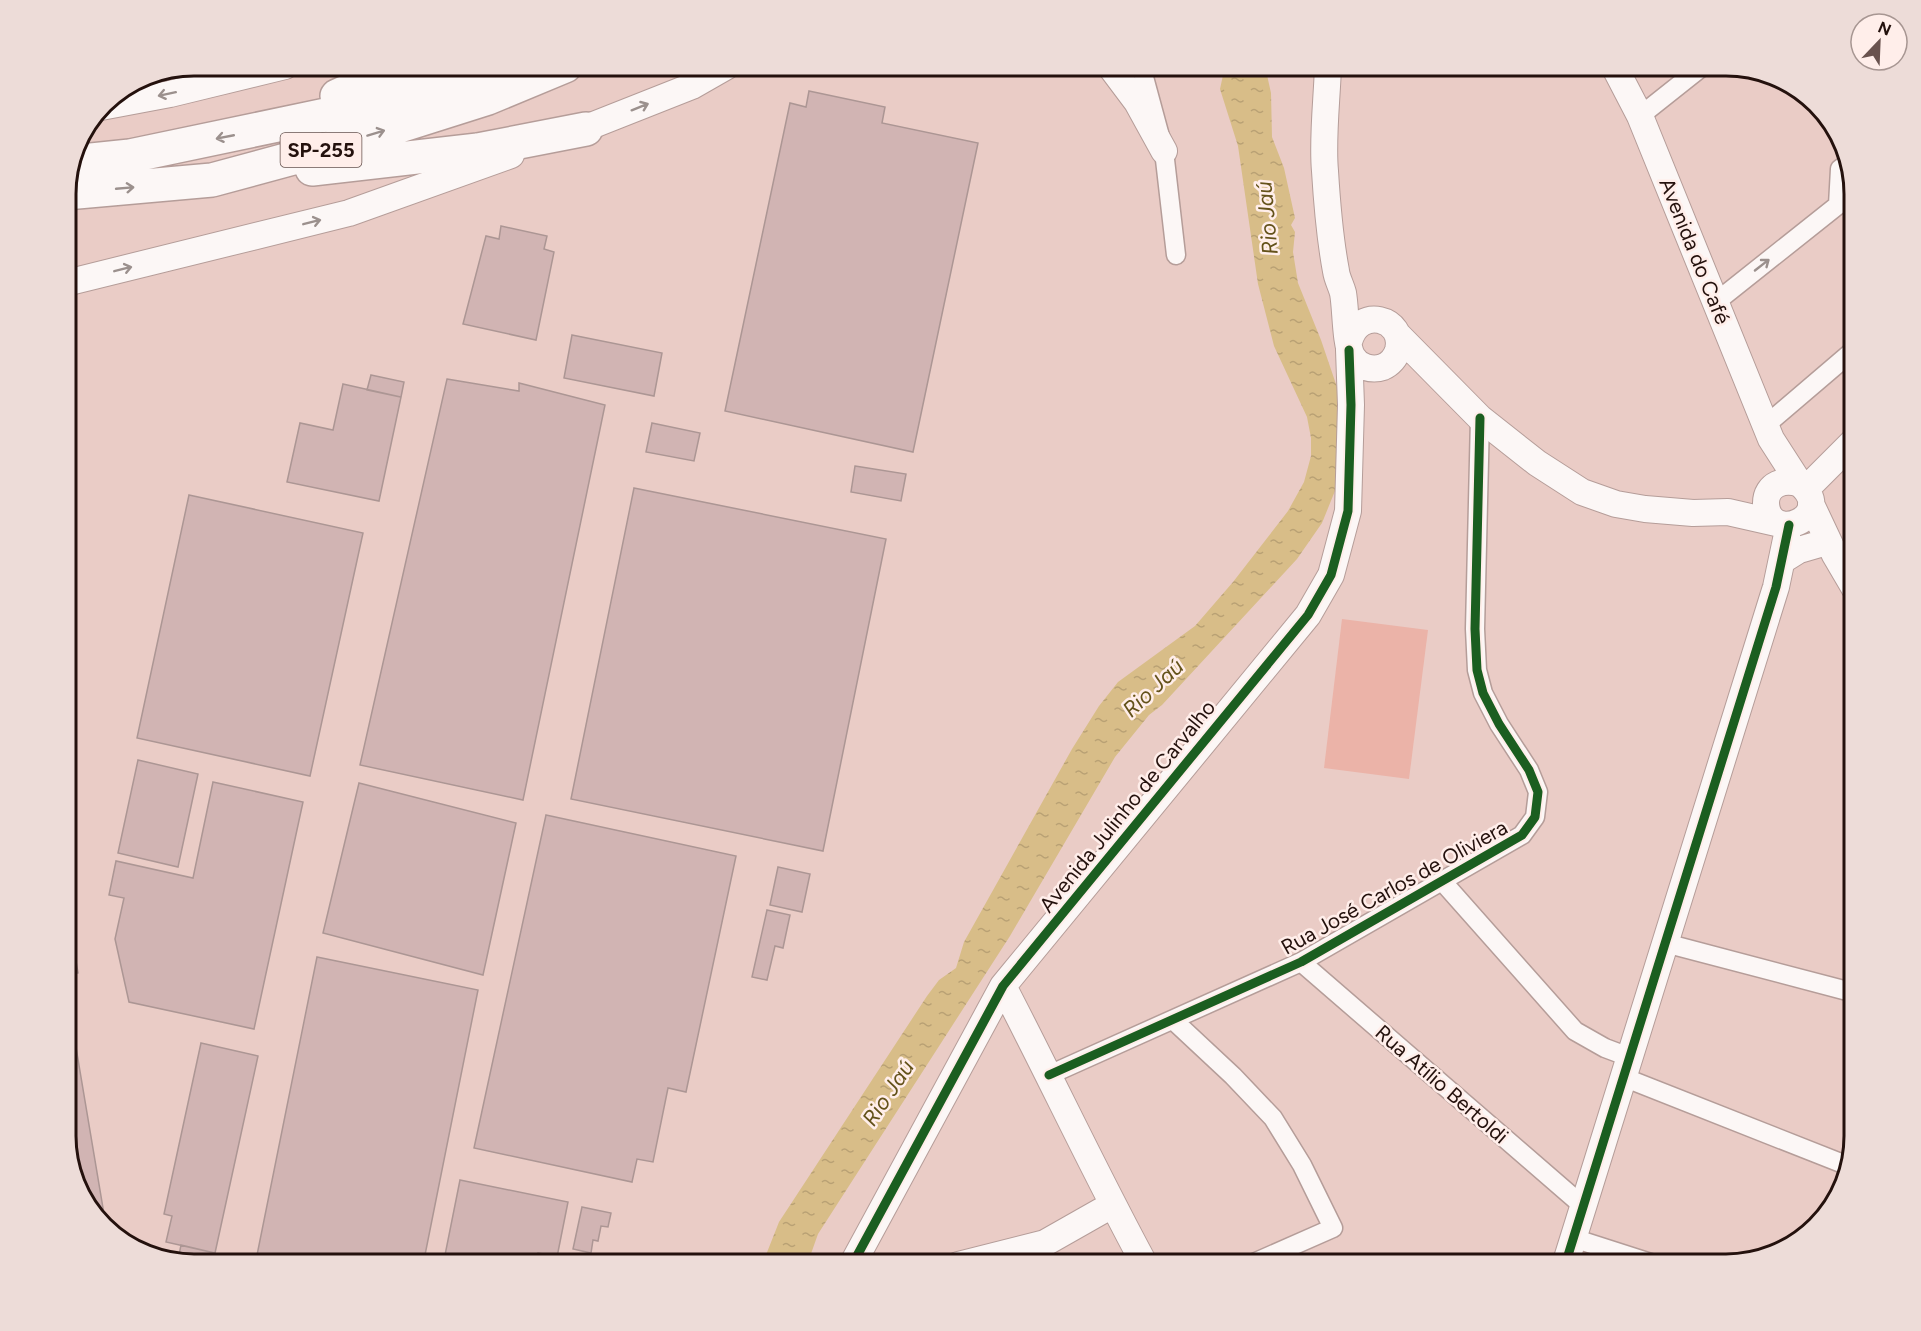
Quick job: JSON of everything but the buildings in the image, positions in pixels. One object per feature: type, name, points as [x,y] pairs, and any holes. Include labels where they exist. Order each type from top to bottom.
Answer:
[{"type":"highway","points":[[257,131],[379,77]]},
{"type":"highway","name":"SP-255","points":[[82,161],[130,156],[359,108],[451,77]]},
{"type":"highway","name":"SP-255","points":[[77,192],[212,180],[330,148],[488,98],[539,77]]},
{"type":"highway","points":[[212,180],[478,150],[586,129]]},
{"type":"street","points":[[120,103],[240,77]]},
{"type":"street","points":[[77,280],[349,213],[586,129],[692,86],[708,77]]},
{"type":"street","points":[[1118,77],[1137,102],[1164,151]]},
{"type":"street","points":[[1144,77],[1164,151],[1176,255]]},
{"type":"street","name":"Avenida Julinho de Carvalho","points":[[858,1254],[1003,986],[1308,615],[1331,575],[1348,511],[1351,405],[1349,346],[1325,169],[1325,77]]},
{"type":"street","name":"Avenida do Café","points":[[1620,77],[1640,116],[1716,302],[1768,432],[1792,503],[1829,549],[1844,572]]},
{"type":"street","points":[[1640,116],[1689,77]]},
{"type":"street","points":[[1716,302],[1838,205],[1842,176]]},
{"type":"street","points":[[1339,282],[1480,418],[1537,463],[1582,492],[1616,504],[1693,513],[1728,512],[1792,503]]},
{"type":"street","points":[[1351,405],[1385,366],[1395,358],[1398,350],[1399,342],[1388,327],[1369,320],[1362,322],[1355,327],[1349,346],[1353,358],[1365,368],[1385,366],[1440,378]]},
{"type":"street","points":[[1768,432],[1844,359]]},
{"type":"street","name":"Rua José Carlos de Oliviera","points":[[1049,1075],[1301,962],[1522,835],[1535,817],[1538,792],[1529,770],[1498,724],[1483,693],[1477,670],[1475,629],[1480,418]]},
{"type":"street","points":[[1568,1254],[1776,588],[1792,503],[1844,451]]},
{"type":"street","points":[[1783,560],[1799,550],[1829,549]]},
{"type":"street","points":[[1442,881],[1575,1031],[1605,1048],[1626,1067],[1841,1163]]},
{"type":"street","points":[[1665,943],[1844,990]]},
{"type":"street","name":"Rua Atílio Bertoldi","points":[[1301,962],[1583,1206]]},
{"type":"street","points":[[1003,986],[1112,1205],[1139,1254]]},
{"type":"street","points":[[1173,1020],[1233,1076],[1273,1118],[1302,1165],[1333,1228],[1274,1254]]},
{"type":"street","points":[[1002,1254],[1045,1243],[1112,1205]]},
{"type":"street","points":[[1573,1238],[1623,1254]]},
{"type":"shaded area","points":[[1342,619],[1428,630],[1409,779],[1324,768]]},
{"type":"water","name":"Rio Jaú","points":[[1223,77],[1267,77],[1271,93],[1272,137],[1284,168],[1295,218],[1291,225],[1295,232],[1293,252],[1298,283],[1338,390],[1347,429],[1339,481],[1322,523],[1297,559],[1162,705],[1149,715],[1115,757],[1010,936],[818,1234],[811,1254],[766,1254],[779,1222],[927,996],[939,980],[956,968],[964,942],[1072,749],[1099,706],[1118,682],[1195,626],[1233,582],[1288,511],[1304,482],[1311,456],[1311,438],[1307,417],[1274,346],[1258,284],[1238,146],[1220,89]]},
{"type":"cycle path","points":[[858,1254],[1003,986],[1308,615],[1331,575],[1348,511],[1351,405],[1349,350]]},
{"type":"cycle path","points":[[1049,1075],[1301,962],[1522,835],[1535,817],[1538,792],[1529,770],[1499,724],[1483,693],[1477,670],[1475,629],[1480,418]]},
{"type":"cycle path","points":[[1568,1254],[1776,587],[1789,525]]}]
